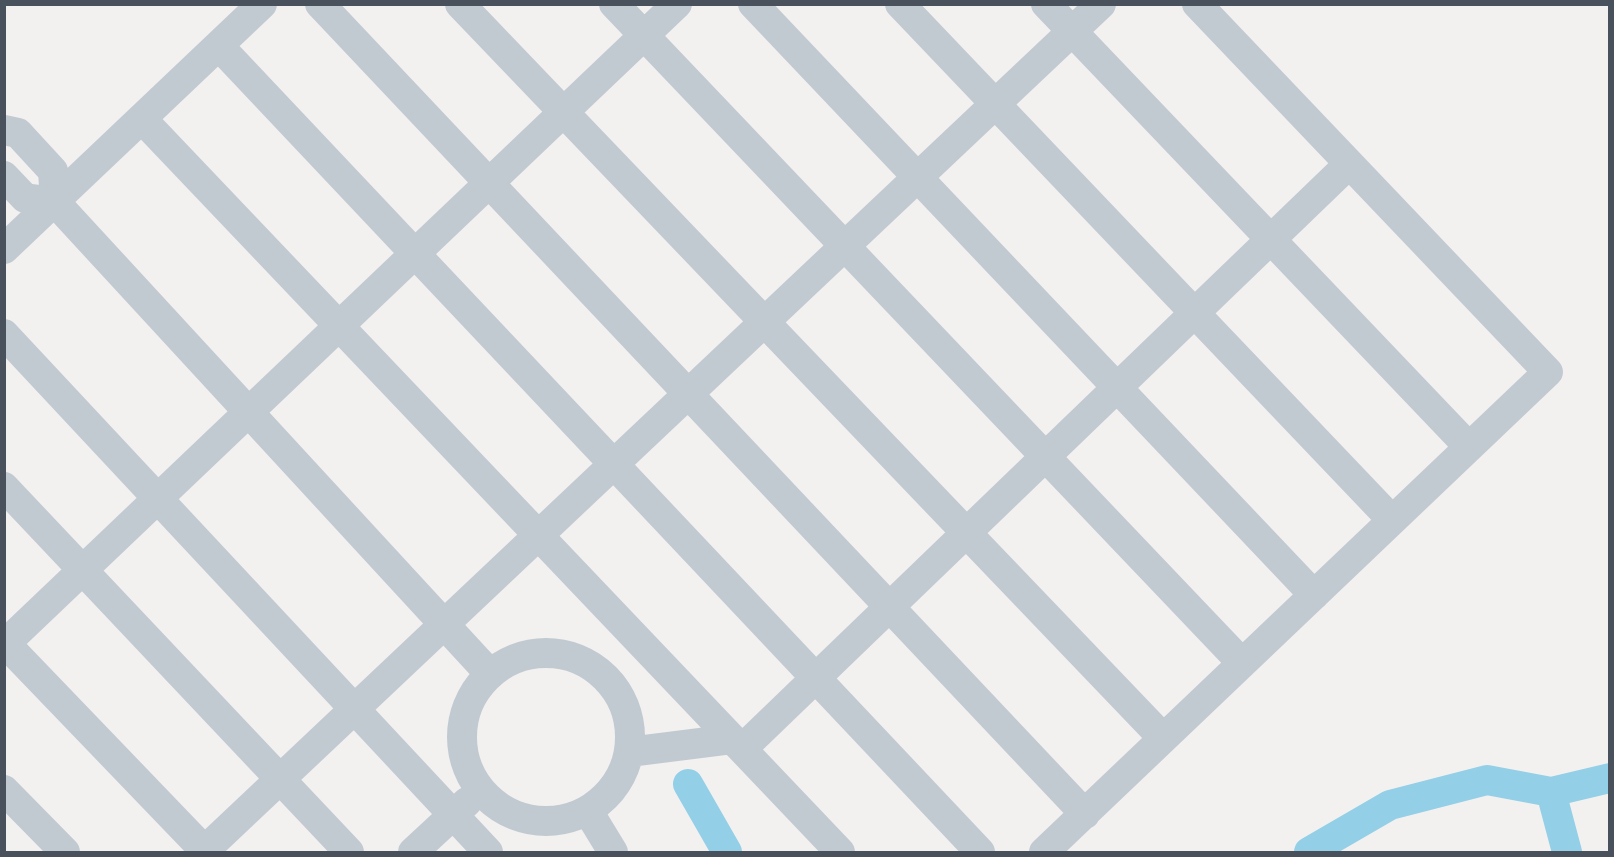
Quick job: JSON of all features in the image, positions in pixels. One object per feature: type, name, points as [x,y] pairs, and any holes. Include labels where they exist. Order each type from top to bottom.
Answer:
[{"type":"lane","points":[[4,249],[262,4]]},
{"type":"lane","points":[[320,4],[1085,814]]},
{"type":"lane","points":[[460,4],[1163,738]]},
{"type":"lane","points":[[614,4],[1242,663]]},
{"type":"lane","points":[[677,4],[250,413],[5,643],[204,852],[1101,4]]},
{"type":"lane","points":[[753,4],[1314,595]]},
{"type":"lane","points":[[900,4],[1392,520]]},
{"type":"lane","points":[[1046,4],[1469,447]]},
{"type":"lane","points":[[1044,852],[1548,372],[1197,4]]},
{"type":"lane","points":[[219,46],[980,852]]},
{"type":"lane","points":[[142,119],[840,852]]},
{"type":"lane","points":[[4,130],[18,133],[53,171],[55,202],[490,674]]},
{"type":"lane","points":[[629,752],[737,744],[815,678],[1349,164]]},
{"type":"lane","points":[[4,176],[25,198],[55,202]]},
{"type":"lane","points":[[4,334],[488,852]]},
{"type":"lane","points":[[4,487],[349,852]]},
{"type":"lane","points":[[537,653],[563,654],[587,663],[608,679],[622,701],[630,726],[629,752],[621,775],[607,796],[588,811],[566,819],[542,822],[519,817],[498,806],[481,789],[468,767],[462,742],[464,717],[474,694],[490,674],[512,660],[537,653]]},
{"type":"lane","points":[[4,789],[65,852]]},
{"type":"lane","points":[[413,852],[481,789]]},
{"type":"lane","points":[[588,811],[613,852]]},
{"type":"waterway","points":[[1309,852],[1390,805],[1487,780],[1551,792],[1610,778]]},
{"type":"waterway","points":[[688,784],[727,852]]},
{"type":"waterway","points":[[1551,792],[1567,852]]}]
